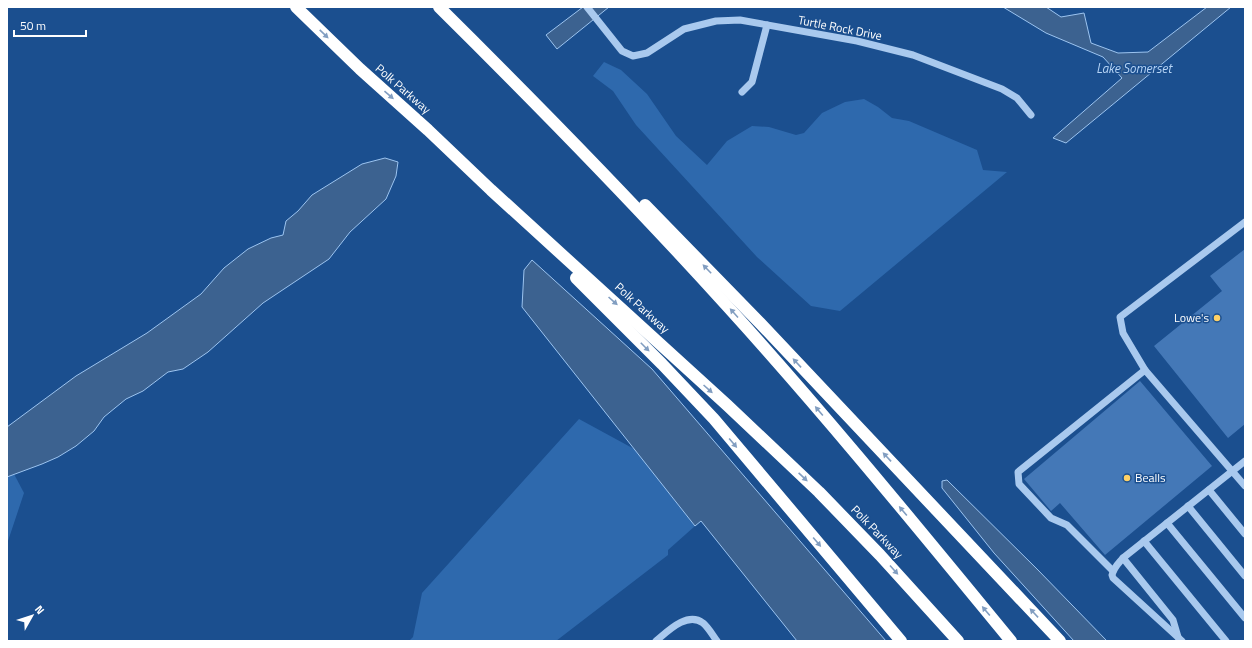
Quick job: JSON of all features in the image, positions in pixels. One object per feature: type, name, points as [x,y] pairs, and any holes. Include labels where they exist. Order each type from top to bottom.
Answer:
[{"type":"highway","name":"Polk Parkway","points":[[296,7],[360,69],[727,405],[819,492],[880,555],[958,641]]},
{"type":"highway","points":[[439,7],[549,116],[647,219],[788,374],[1011,641]]},
{"type":"highway","points":[[549,116],[607,166],[765,329],[1060,641]]},
{"type":"highway","points":[[491,190],[514,218],[662,364],[714,419],[901,641]]},
{"type":"street","name":"Turtle Rock Drive","points":[[587,7],[622,51],[633,56],[647,53],[684,29],[716,21],[740,20],[857,41],[913,55],[1002,89],[1018,98],[1031,115]]},
{"type":"street","points":[[742,92],[752,82],[767,25]]},
{"type":"street","points":[[1245,222],[1120,317],[1123,333],[1145,370],[1245,486]]},
{"type":"street","points":[[1113,571],[1067,525],[1051,518],[1019,484],[1018,472],[1145,370]]},
{"type":"street","points":[[1180,640],[1114,578],[1112,575],[1114,567],[1144,541],[1245,461]]},
{"type":"street","points":[[1209,490],[1245,534]]},
{"type":"street","points":[[1188,506],[1245,576]]},
{"type":"street","points":[[1167,523],[1245,618]]},
{"type":"street","points":[[1144,541],[1226,641]]},
{"type":"street","points":[[1123,558],[1173,620],[1180,640]]},
{"type":"street","points":[[656,641],[674,626],[684,621],[692,620],[703,623],[717,641]]},
{"type":"shaded area","points":[[604,62],[621,70],[647,94],[676,136],[707,165],[727,141],[752,126],[769,127],[796,135],[804,133],[822,113],[845,102],[864,99],[878,107],[892,118],[909,121],[977,150],[983,170],[1007,172],[840,311],[811,306],[757,257],[636,125],[613,91],[593,76]]},
{"type":"shaded area","points":[[579,419],[636,450],[695,526],[668,550],[668,555],[556,641],[409,641],[413,637],[422,593]]},
{"type":"shaded area","points":[[14,474],[24,493],[7,544],[7,477]]},
{"type":"water","points":[[583,7],[609,7],[557,49],[546,35]]},
{"type":"water","name":"Lake Somerset","points":[[1003,7],[1046,7],[1061,17],[1084,13],[1091,43],[1118,53],[1148,52],[1207,7],[1231,7],[1066,143],[1053,138],[1122,78],[1103,57],[1046,33]]},
{"type":"water","points":[[385,158],[398,162],[396,176],[386,199],[350,232],[329,259],[263,303],[208,352],[183,369],[168,372],[143,391],[126,399],[104,417],[94,431],[76,446],[58,457],[7,477],[7,427],[76,376],[147,333],[201,294],[224,268],[248,249],[271,238],[283,235],[286,221],[298,211],[312,195],[362,164]]},
{"type":"water","points":[[532,260],[652,369],[886,641],[797,641],[701,521],[695,526],[522,307],[524,270]]},
{"type":"water","points":[[947,480],[1107,641],[1074,641],[994,553],[942,488],[942,481]]},
{"type":"building","name":"Lowe's","points":[[1245,249],[1245,424],[1228,438],[1154,346],[1222,291],[1210,276]]},
{"type":"building","points":[[1140,381],[1212,466],[1105,555],[1060,503],[1051,511],[1024,479]]},
{"type":"place","name":"Lowe's","points":[[1217,318]]},
{"type":"place","name":"Bealls","points":[[1127,478]]}]
